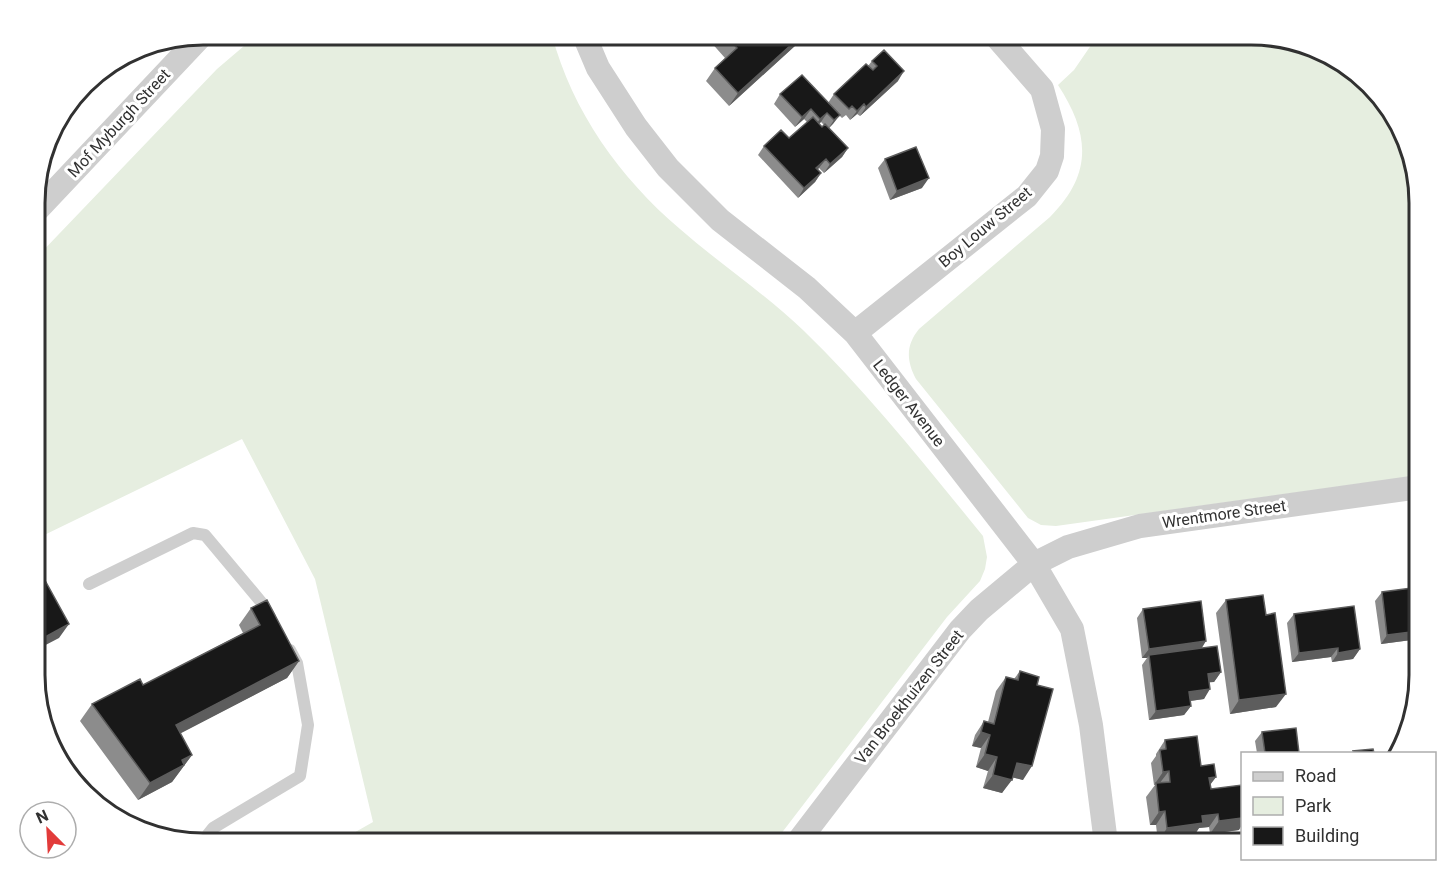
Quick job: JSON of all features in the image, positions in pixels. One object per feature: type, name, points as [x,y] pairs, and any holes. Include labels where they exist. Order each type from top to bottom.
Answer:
[{"type":"street","name":"Ledger Avenue","points":[[589,45],[598,68],[636,127],[668,168],[720,220],[807,288],[855,333],[1034,564],[1072,629],[1091,725],[1105,833]]},
{"type":"street","name":"Boy Louw Street","points":[[855,333],[1027,196],[1047,171],[1052,156],[1053,129],[1042,89],[1004,45]]},
{"type":"street","name":"Mof Myburgh Street","points":[[45,201],[191,46]]},
{"type":"street","name":"Wrentmore Street","points":[[1034,564],[1068,547],[1140,526],[1409,487]]},
{"type":"street","name":"Van Broekhuizen Street","points":[[805,833],[960,630],[986,604],[1034,564]]},
{"type":"lane","points":[[89,584],[193,533],[205,535],[262,603],[274,623]]},
{"type":"lane","points":[[209,833],[213,828],[300,776],[308,725],[297,663],[286,643]]},
{"type":"green space","points":[[245,45],[555,45],[572,90],[585,116],[618,165],[638,188],[680,229],[773,304],[827,354],[896,430],[983,536],[987,557],[980,581],[947,617],[782,833],[354,833],[373,822],[315,579],[242,439],[45,535],[45,249],[217,69]]},
{"type":"green space","points":[[1091,45],[1272,46],[1312,57],[1330,66],[1363,91],[1393,133],[1401,152],[1409,192],[1409,477],[1056,526],[1041,525],[1028,518],[916,379],[910,365],[909,353],[912,341],[919,329],[1050,217],[1074,185],[1080,169],[1081,137],[1069,103],[1058,85],[1074,70]]},
{"type":"building","points":[[734,45],[791,45],[738,93],[715,68],[737,48]]},
{"type":"building","points":[[884,50],[904,71],[866,107],[864,104],[857,111],[852,106],[849,109],[834,94],[866,64],[873,70],[877,66],[872,61]]},
{"type":"building","points":[[802,75],[840,115],[834,120],[827,113],[820,119],[811,109],[802,117],[780,94]]},
{"type":"building","points":[[813,117],[822,127],[825,124],[848,148],[830,164],[826,159],[816,168],[821,173],[804,188],[764,146],[781,130],[789,138]]},
{"type":"building","points":[[916,147],[929,178],[897,191],[885,159]]},
{"type":"building","points":[[45,580],[69,624],[45,637]]},
{"type":"building","points":[[1409,588],[1409,632],[1387,635],[1382,592]]},
{"type":"building","points":[[1263,595],[1266,615],[1275,613],[1286,694],[1239,700],[1226,600]]},
{"type":"building","points":[[267,600],[299,661],[176,725],[192,755],[182,760],[184,765],[150,783],[92,704],[140,679],[143,685],[260,625],[251,608]]},
{"type":"building","points":[[1201,601],[1206,641],[1149,649],[1143,609]]},
{"type":"building","points":[[1354,606],[1360,649],[1338,653],[1338,648],[1299,653],[1294,614]]},
{"type":"building","points":[[1217,646],[1221,672],[1208,674],[1210,689],[1189,692],[1191,706],[1156,711],[1149,655]]},
{"type":"building","points":[[1020,671],[1039,677],[1037,685],[1053,689],[1032,766],[1017,763],[1012,780],[993,775],[997,757],[985,754],[990,735],[981,732],[984,721],[994,724],[1006,677],[1018,680]]},
{"type":"building","points":[[1296,728],[1299,752],[1265,752],[1262,732]]},
{"type":"building","points":[[1197,736],[1201,766],[1214,764],[1216,777],[1209,778],[1211,789],[1241,785],[1241,818],[1219,821],[1218,814],[1202,816],[1203,823],[1167,828],[1165,811],[1159,812],[1156,783],[1170,782],[1169,771],[1163,772],[1160,750],[1166,749],[1165,740]]},
{"type":"building","points":[[1373,749],[1374,752],[1354,752]]}]
